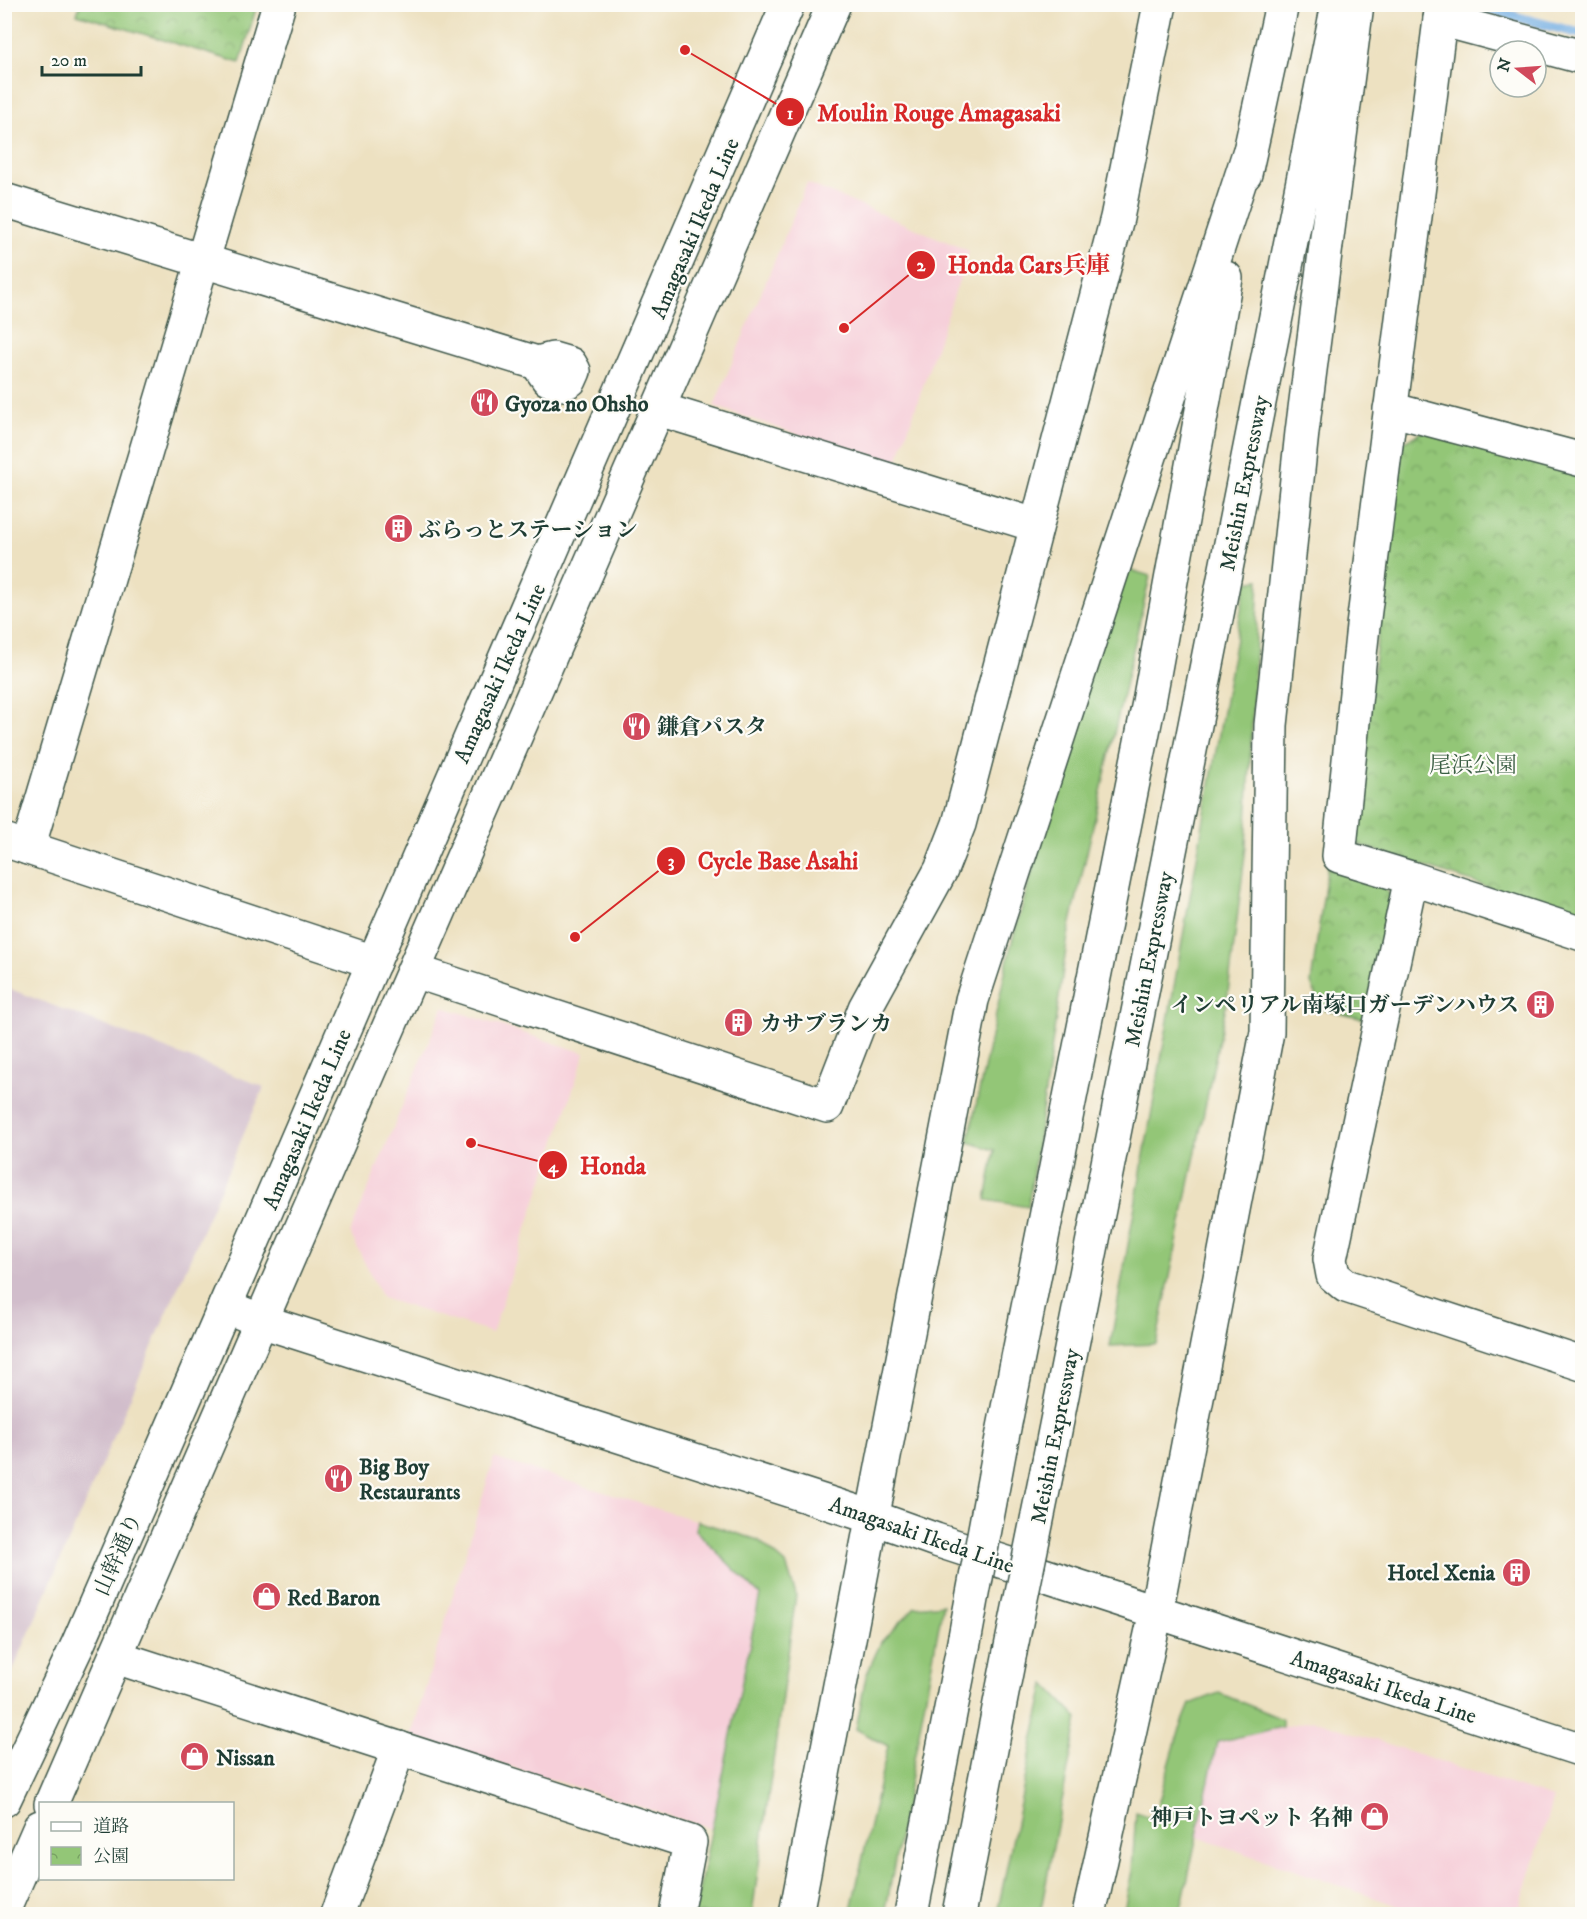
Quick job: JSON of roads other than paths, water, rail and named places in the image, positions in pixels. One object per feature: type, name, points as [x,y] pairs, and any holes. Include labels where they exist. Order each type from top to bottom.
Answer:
[{"type":"main road","points":[[279,4],[202,260],[16,844],[374,962]]},
{"type":"main road","name":"Amagasaki Ikeda Line","points":[[788,4],[640,353],[225,1306],[261,1321],[872,1517],[1582,1750]]},
{"type":"main road","points":[[414,971],[827,1106],[865,1008],[942,870],[958,824],[1117,218],[1160,4]]},
{"type":"main road","points":[[911,1914],[1000,1448],[1149,702],[1249,153],[1282,4]]},
{"type":"main road","name":"Meishin Expressway","points":[[959,1914],[1338,4]]},
{"type":"main road","points":[[1089,1914],[1156,1612],[1267,1032],[1271,725],[1302,432],[1357,4]]},
{"type":"main road","name":"Amagasaki Ikeda Line","points":[[261,1321],[659,409],[832,5]]},
{"type":"main road","points":[[1582,57],[1441,11],[1363,626],[1339,856],[1582,934]]},
{"type":"main road","points":[[796,1914],[972,1000],[1249,153]]},
{"type":"main road","points":[[4,200],[537,363]]},
{"type":"main road","points":[[1390,408],[1582,460]]},
{"type":"main road","points":[[659,409],[1035,525]]},
{"type":"main road","points":[[1411,878],[1330,1259],[1333,1275],[1346,1286],[1582,1364]]},
{"type":"main road","name":"山幹通り","points":[[4,1800],[78,1644],[225,1306]]},
{"type":"main road","name":"山幹通り","points":[[51,1802],[261,1321]]},
{"type":"main road","points":[[116,1657],[690,1842],[676,1914]]},
{"type":"main road","points":[[338,1914],[399,1748]]},
{"type":"main road","points":[[4,1909],[39,1829]]},
{"type":"waterway","points":[[1466,4],[1582,34]]},
{"type":"place","name":"Moulin Rouge Amagasaki","points":[[685,50]]},
{"type":"place","name":"Honda Cars兵庫","points":[[844,328]]},
{"type":"place","name":"Gyoza no Ohsho","points":[[484,403]]},
{"type":"place","name":"ぶらっとステーション","points":[[398,529]]},
{"type":"place","name":"鎌倉パスタ","points":[[636,726]]},
{"type":"place","name":"Cycle Base Asahi","points":[[575,937]]},
{"type":"place","name":"インペリアル南塚口ガーデンハウス","points":[[1540,1004]]},
{"type":"place","name":"カサブランカ","points":[[739,1023]]},
{"type":"place","name":"Honda","points":[[471,1143]]},
{"type":"place","name":"Big Boy Restaurants","points":[[338,1479]]},
{"type":"place","name":"Hotel Xenia","points":[[1516,1572]]},
{"type":"place","name":"Red Baron","points":[[266,1597]]},
{"type":"place","name":"Nissan","points":[[195,1757]]},
{"type":"place","name":"神戸トヨペット 名神","points":[[1374,1817]]},
{"type":"park label","name":"尾浜公園","points":[[1473,764]]}]
